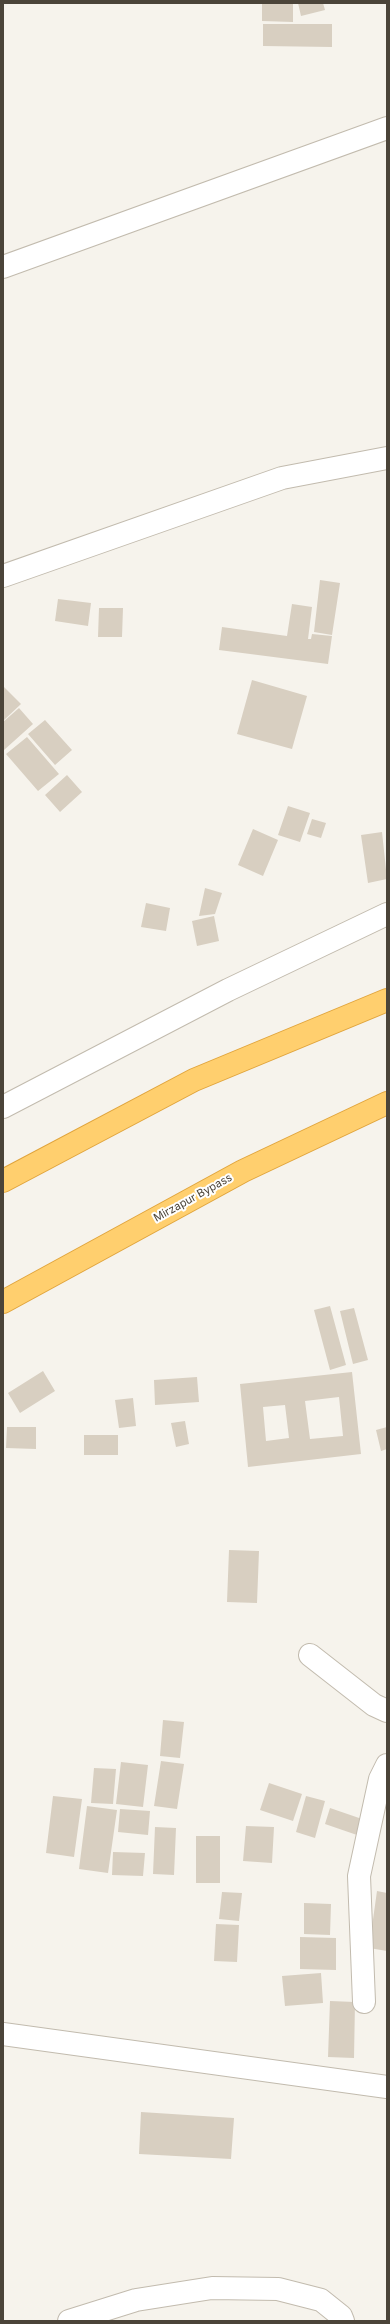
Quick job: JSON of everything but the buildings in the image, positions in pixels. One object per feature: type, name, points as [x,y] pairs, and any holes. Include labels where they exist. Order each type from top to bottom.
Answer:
[{"type":"highway","points":[[3,1181],[194,1080],[387,1000]]},
{"type":"highway","name":"Mirzapur Bypass","points":[[3,1302],[243,1171],[387,1104]]},
{"type":"street","points":[[3,267],[387,128]]},
{"type":"street","points":[[3,576],[282,478],[387,458]]},
{"type":"street","points":[[3,1107],[228,990],[387,914]]},
{"type":"street","points":[[310,1655],[374,1705],[387,1711]]},
{"type":"street","points":[[364,2002],[359,1876],[380,1779],[387,1765]]},
{"type":"street","points":[[3,2034],[387,2087]]},
{"type":"street","points":[[69,2321],[136,2300],[212,2288],[278,2289],[321,2300],[341,2316],[343,2321]]}]
